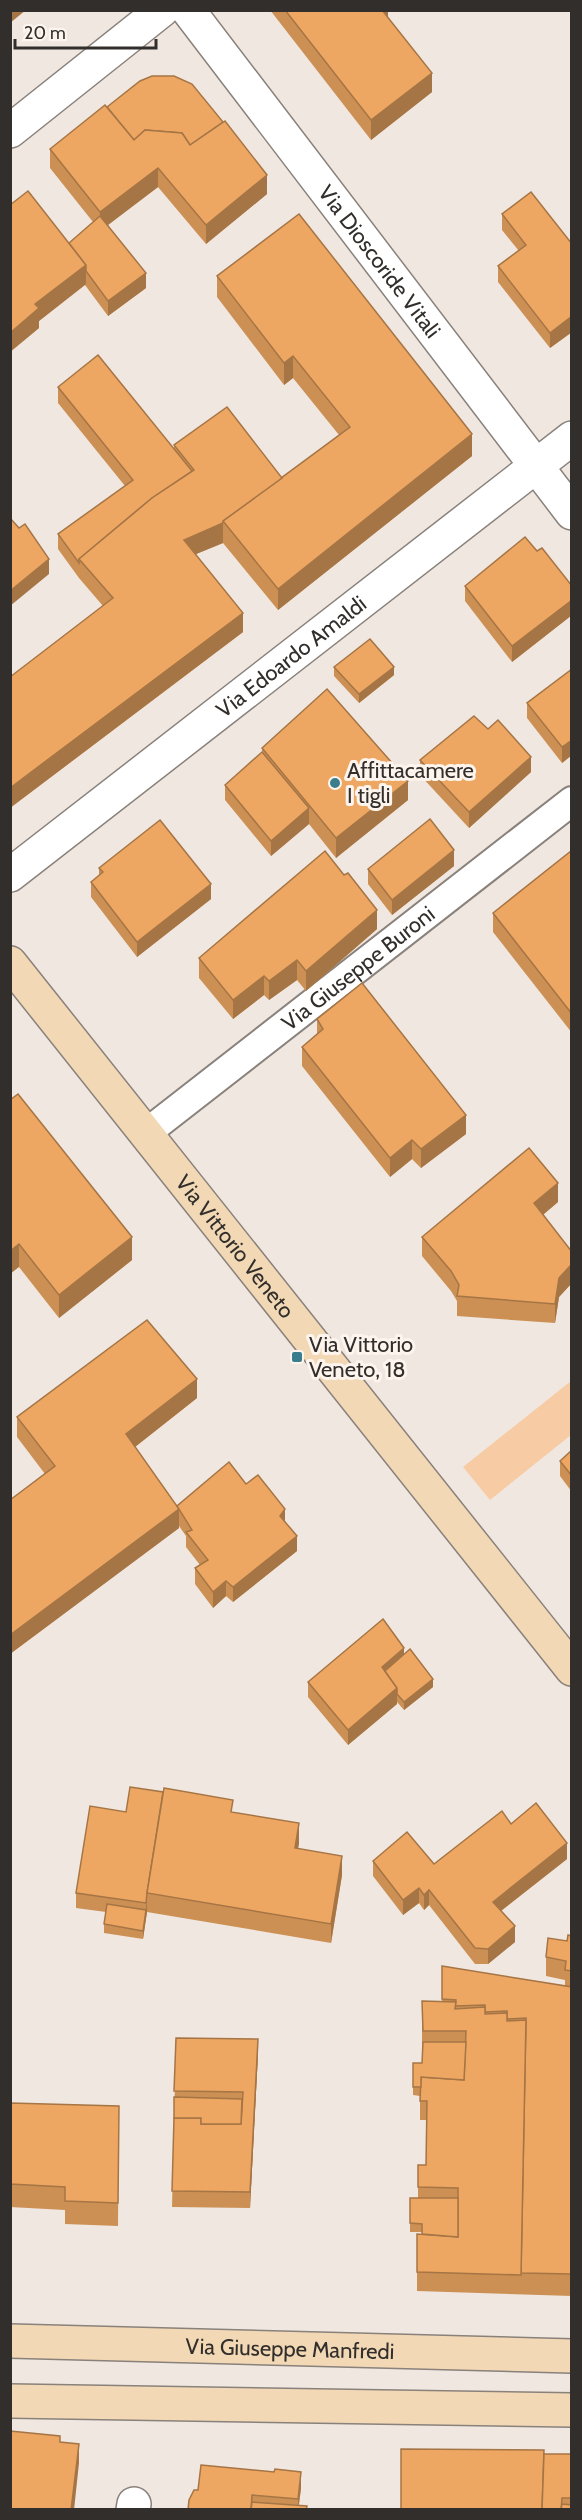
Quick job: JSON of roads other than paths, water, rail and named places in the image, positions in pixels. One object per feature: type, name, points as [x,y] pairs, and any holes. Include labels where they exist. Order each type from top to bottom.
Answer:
[{"type":"main road","name":"Via Vittorio Veneto","points":[[10,963],[572,1669]]},
{"type":"main road","name":"Via Giuseppe Manfredi","points":[[10,2341],[572,2356]]},
{"type":"main road","points":[[10,2401],[572,2410]]},
{"type":"street","points":[[10,131],[162,10]]},
{"type":"street","name":"Via Dioscoride Vitali","points":[[188,10],[572,513]]},
{"type":"street","name":"Via Edoardo Amaldi","points":[[10,875],[572,438]]},
{"type":"lane","name":"Via Giuseppe Buroni","points":[[145,1134],[572,801]]},
{"type":"place","name":"Affittacamere I tigli","points":[[335,783]]},
{"type":"place","name":"Via Vittorio Veneto, 18","points":[[297,1357]]}]
